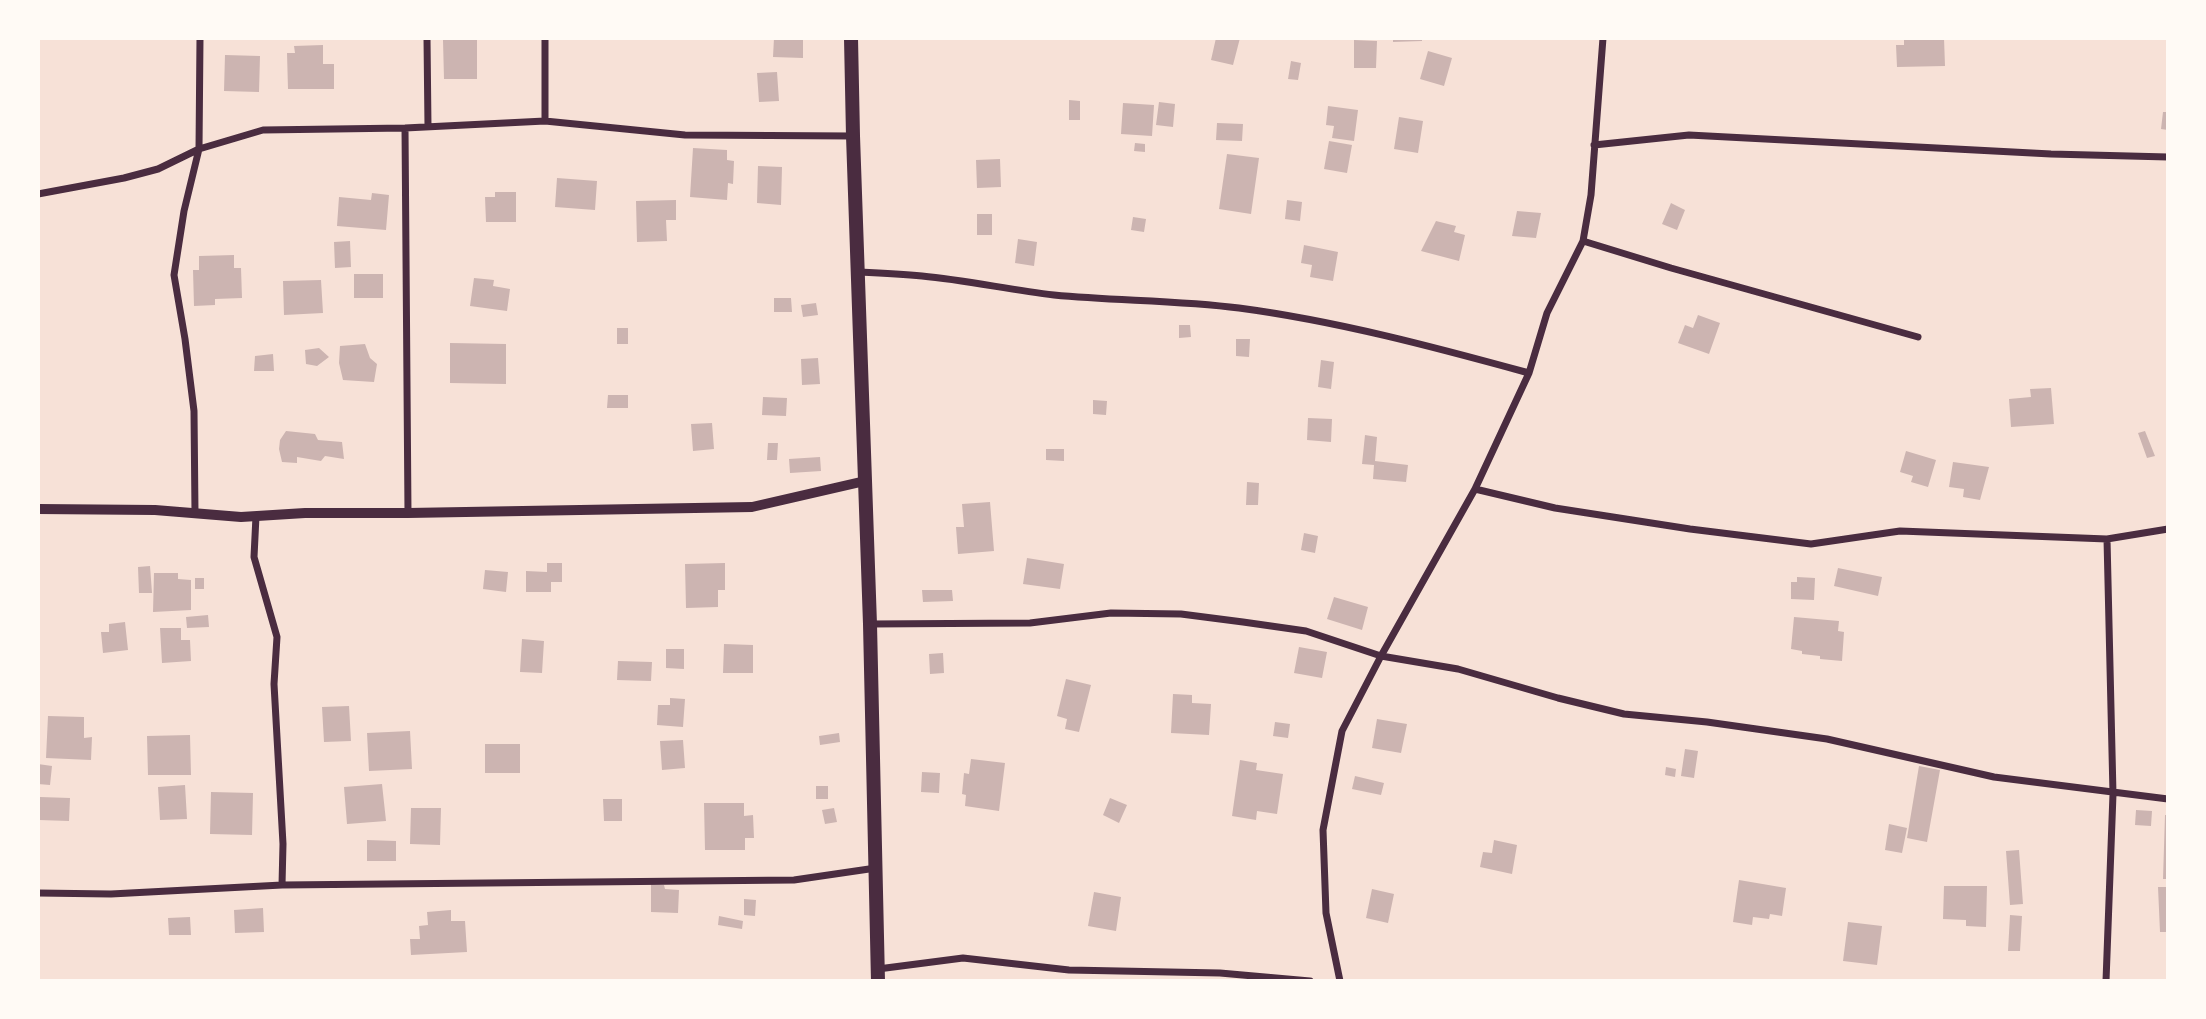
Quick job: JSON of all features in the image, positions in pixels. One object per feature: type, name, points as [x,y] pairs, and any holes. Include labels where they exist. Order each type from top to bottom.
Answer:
[{"type":"main road","points":[[851,38],[870,624],[878,975]]},
{"type":"street","points":[[195,513],[194,411],[174,275],[184,211],[199,149],[200,38]]},
{"type":"street","points":[[427,38],[428,127]]},
{"type":"street","points":[[545,38],[545,121]]},
{"type":"street","points":[[1340,981],[1326,913],[1323,830],[1342,731],[1475,489],[1529,373],[1547,313],[1583,241],[1591,195],[1603,38]]},
{"type":"street","points":[[38,194],[158,169],[199,149],[263,130],[405,128],[545,121],[685,135],[853,136]]},
{"type":"street","points":[[405,128],[408,513]]},
{"type":"street","points":[[1594,145],[1689,135],[2051,154],[2168,157]]},
{"type":"street","points":[[1583,241],[1918,337]]},
{"type":"street","points":[[859,272],[923,276],[1051,294],[1125,300],[1168,300],[1240,308],[1326,323],[1437,348],[1529,373]]},
{"type":"street","points":[[38,509],[155,510],[241,517],[305,513],[752,507],[865,481]]},
{"type":"street","points":[[1475,489],[1568,510],[1811,544],[1900,531],[2107,539],[2168,529]]},
{"type":"street","points":[[256,516],[254,557],[277,637],[274,684],[283,844],[282,885]]},
{"type":"street","points":[[2106,981],[2113,794],[2107,539]]},
{"type":"street","points":[[870,624],[1030,623],[1111,613],[1181,614],[1306,631],[1381,656],[1458,669],[1624,714],[1707,722],[1827,739],[1994,777],[2168,799]]},
{"type":"street","points":[[38,892],[111,894],[282,885],[794,880],[876,868]]},
{"type":"street","points":[[878,975],[963,958],[1069,970],[1220,973],[1310,981]]},
{"type":"building","points":[[774,38],[803,39],[803,58],[773,57]]},
{"type":"building","points":[[1216,38],[1240,38],[1233,65],[1211,60]]},
{"type":"building","points":[[1393,38],[1422,38],[1422,41],[1393,42]]},
{"type":"building","points":[[1904,38],[1944,38],[1945,66],[1897,67],[1896,45],[1904,45]]},
{"type":"building","points":[[443,40],[477,40],[477,79],[444,79]]},
{"type":"building","points":[[1354,40],[1377,41],[1376,68],[1354,68]]},
{"type":"building","points":[[323,45],[323,64],[334,64],[334,89],[288,89],[287,53],[295,53],[294,46]]},
{"type":"building","points":[[1428,51],[1452,58],[1444,86],[1420,79]]},
{"type":"building","points":[[225,55],[260,56],[259,92],[224,91]]},
{"type":"building","points":[[1291,61],[1301,63],[1298,80],[1288,79]]},
{"type":"building","points":[[777,72],[779,101],[759,102],[757,73]]},
{"type":"building","points":[[1069,100],[1080,101],[1080,120],[1069,120]]},
{"type":"building","points":[[1159,102],[1175,104],[1173,127],[1156,125]]},
{"type":"building","points":[[1123,103],[1154,105],[1152,136],[1121,134]]},
{"type":"building","points":[[1328,106],[1358,110],[1354,141],[1332,138],[1334,126],[1326,125]]},
{"type":"building","points":[[2163,112],[2168,112],[2168,130],[2161,129]]},
{"type":"building","points":[[1399,117],[1423,121],[1418,153],[1394,149]]},
{"type":"building","points":[[1217,123],[1243,124],[1242,141],[1216,140]]},
{"type":"building","points":[[1329,141],[1352,145],[1347,173],[1324,169]]},
{"type":"building","points":[[1135,143],[1145,144],[1145,152],[1134,151]]},
{"type":"building","points":[[693,148],[727,150],[727,160],[734,161],[733,184],[728,183],[727,200],[690,197]]},
{"type":"building","points":[[1227,154],[1259,158],[1251,214],[1219,209]]},
{"type":"building","points":[[1000,159],[1001,187],[977,188],[976,160]]},
{"type":"building","points":[[758,166],[782,167],[781,205],[757,203]]},
{"type":"building","points":[[557,178],[597,181],[595,210],[555,207]]},
{"type":"building","points":[[495,192],[516,192],[516,222],[486,222],[485,197],[495,197]]},
{"type":"building","points":[[372,193],[389,195],[386,230],[337,226],[339,197],[371,200]]},
{"type":"building","points":[[676,200],[676,220],[666,220],[667,241],[637,242],[636,201]]},
{"type":"building","points":[[1287,200],[1302,202],[1300,221],[1285,219]]},
{"type":"building","points":[[1671,203],[1685,210],[1677,230],[1662,224]]},
{"type":"building","points":[[1517,211],[1541,213],[1536,238],[1512,236]]},
{"type":"building","points":[[977,214],[992,214],[992,235],[977,235]]},
{"type":"building","points":[[1133,217],[1146,219],[1144,232],[1131,230]]},
{"type":"building","points":[[1436,221],[1456,226],[1454,232],[1465,235],[1459,261],[1421,251]]},
{"type":"building","points":[[1018,239],[1037,242],[1034,266],[1015,263]]},
{"type":"building","points":[[350,241],[351,267],[335,268],[334,242]]},
{"type":"building","points":[[1304,245],[1338,252],[1333,281],[1310,277],[1312,265],[1301,263]]},
{"type":"building","points":[[234,255],[234,268],[241,268],[242,298],[215,299],[215,305],[194,306],[193,270],[199,270],[199,256]]},
{"type":"building","points":[[354,274],[383,274],[383,298],[354,298]]},
{"type":"building","points":[[474,278],[494,280],[493,286],[510,289],[507,311],[470,306]]},
{"type":"building","points":[[321,280],[323,313],[284,315],[283,281]]},
{"type":"building","points":[[774,298],[791,298],[792,312],[774,312]]},
{"type":"building","points":[[816,303],[818,315],[803,317],[801,305]]},
{"type":"building","points":[[1698,315],[1720,323],[1709,354],[1678,343],[1685,325],[1693,328]]},
{"type":"building","points":[[1179,325],[1190,325],[1191,337],[1179,338]]},
{"type":"building","points":[[617,328],[628,328],[628,344],[617,344]]},
{"type":"building","points":[[1236,339],[1250,339],[1249,357],[1236,356]]},
{"type":"building","points":[[450,343],[506,344],[506,384],[450,383]]},
{"type":"building","points":[[365,344],[370,358],[377,364],[374,382],[343,380],[339,363],[340,346]]},
{"type":"building","points":[[319,348],[329,357],[317,366],[306,364],[305,350]]},
{"type":"building","points":[[273,354],[274,371],[254,371],[255,356]]},
{"type":"building","points":[[818,358],[820,384],[802,385],[801,359]]},
{"type":"building","points":[[1321,360],[1334,362],[1331,389],[1318,387]]},
{"type":"building","points":[[2051,388],[2054,424],[2011,427],[2009,399],[2031,397],[2030,389]]},
{"type":"building","points":[[608,395],[628,395],[628,408],[607,408]]},
{"type":"building","points":[[763,397],[787,398],[786,416],[762,415]]},
{"type":"building","points":[[1093,400],[1107,401],[1106,415],[1093,414]]},
{"type":"building","points":[[1308,418],[1332,419],[1331,442],[1307,440]]},
{"type":"building","points":[[712,423],[714,449],[693,451],[691,424]]},
{"type":"building","points":[[286,431],[315,434],[318,440],[342,442],[344,459],[325,456],[321,461],[297,457],[297,463],[282,462],[280,440]]},
{"type":"building","points":[[2145,431],[2155,456],[2147,458],[2138,433]]},
{"type":"building","points":[[1365,435],[1377,437],[1375,461],[1408,465],[1406,482],[1373,479],[1374,465],[1362,464]]},
{"type":"building","points":[[768,443],[778,443],[777,460],[767,460]]},
{"type":"building","points":[[1046,449],[1064,449],[1064,461],[1046,460]]},
{"type":"building","points":[[1906,451],[1936,460],[1928,487],[1911,482],[1913,476],[1900,472]]},
{"type":"building","points":[[820,457],[821,471],[790,473],[789,459]]},
{"type":"building","points":[[1953,462],[1989,467],[1980,500],[1963,497],[1964,489],[1949,487]]},
{"type":"building","points":[[1247,482],[1259,483],[1258,505],[1246,505]]},
{"type":"building","points":[[990,502],[994,551],[958,554],[956,527],[964,527],[962,504]]},
{"type":"building","points":[[1304,533],[1318,536],[1315,553],[1301,550]]},
{"type":"building","points":[[1027,558],[1064,564],[1060,589],[1023,584]]},
{"type":"building","points":[[547,563],[562,563],[562,582],[551,582],[551,592],[526,592],[526,571],[547,572]]},
{"type":"building","points":[[725,563],[725,590],[718,590],[718,607],[686,608],[685,564]]},
{"type":"building","points":[[150,566],[152,593],[139,593],[138,567]]},
{"type":"building","points":[[1838,568],[1882,577],[1878,596],[1834,586]]},
{"type":"building","points":[[485,570],[508,572],[506,592],[483,589]]},
{"type":"building","points":[[154,573],[178,573],[178,579],[191,580],[191,610],[153,612]]},
{"type":"building","points":[[1797,577],[1815,578],[1814,600],[1791,599],[1791,582],[1797,582]]},
{"type":"building","points":[[195,578],[204,578],[204,589],[195,589]]},
{"type":"building","points":[[922,590],[952,590],[953,601],[923,602]]},
{"type":"building","points":[[1334,597],[1368,607],[1362,630],[1327,619]]},
{"type":"building","points":[[208,615],[209,627],[187,628],[186,617]]},
{"type":"building","points":[[1794,617],[1839,621],[1838,631],[1844,632],[1842,661],[1820,659],[1820,656],[1802,654],[1802,651],[1791,649]]},
{"type":"building","points":[[125,622],[128,650],[103,653],[101,632],[109,632],[109,624]]},
{"type":"building","points":[[160,628],[181,628],[181,640],[190,640],[191,661],[162,663]]},
{"type":"building","points":[[522,639],[544,641],[542,673],[520,672]]},
{"type":"building","points":[[724,644],[753,645],[753,673],[723,673]]},
{"type":"building","points":[[1299,647],[1327,652],[1322,678],[1294,673]]},
{"type":"building","points":[[666,649],[684,649],[684,669],[666,668]]},
{"type":"building","points":[[943,653],[944,673],[930,674],[929,654]]},
{"type":"building","points":[[618,661],[652,662],[651,681],[617,680]]},
{"type":"building","points":[[1066,679],[1091,685],[1079,732],[1065,729],[1067,719],[1057,716]]},
{"type":"building","points":[[1173,694],[1192,695],[1192,703],[1211,704],[1209,735],[1171,733]]},
{"type":"building","points":[[670,698],[685,699],[683,727],[657,725],[658,705],[670,705]]},
{"type":"building","points":[[349,706],[351,741],[324,742],[322,707]]},
{"type":"building","points":[[48,716],[84,717],[84,738],[92,737],[91,760],[46,758]]},
{"type":"building","points":[[1377,719],[1407,724],[1401,753],[1372,748]]},
{"type":"building","points":[[1275,722],[1290,724],[1288,738],[1273,736]]},
{"type":"building","points":[[410,731],[412,769],[369,771],[367,733]]},
{"type":"building","points":[[839,733],[840,742],[820,745],[819,736]]},
{"type":"building","points":[[190,735],[191,775],[148,775],[147,736]]},
{"type":"building","points":[[683,740],[685,768],[662,770],[660,741]]},
{"type":"building","points":[[485,744],[520,744],[520,773],[485,773]]},
{"type":"building","points":[[1685,749],[1698,751],[1694,778],[1681,776]]},
{"type":"building","points":[[971,759],[1005,763],[999,811],[965,806],[966,795],[962,794],[964,773],[969,774]]},
{"type":"building","points":[[1240,760],[1257,763],[1256,770],[1283,774],[1277,814],[1257,811],[1256,820],[1232,816]]},
{"type":"building","points":[[38,764],[52,766],[50,785],[38,784]]},
{"type":"building","points":[[1919,766],[1940,770],[1927,842],[1907,838]]},
{"type":"building","points":[[1666,767],[1676,769],[1675,777],[1665,775]]},
{"type":"building","points":[[922,772],[940,773],[939,793],[921,792]]},
{"type":"building","points":[[1355,776],[1384,783],[1381,795],[1352,789]]},
{"type":"building","points":[[382,784],[386,821],[347,824],[344,787]]},
{"type":"building","points":[[185,785],[187,819],[160,820],[158,787]]},
{"type":"building","points":[[816,786],[828,786],[828,799],[816,799]]},
{"type":"building","points":[[211,792],[253,793],[252,835],[210,834]]},
{"type":"building","points":[[40,797],[70,798],[69,821],[39,820]]},
{"type":"building","points":[[1110,798],[1127,805],[1119,823],[1103,815]]},
{"type":"building","points":[[603,799],[622,799],[622,821],[604,821]]},
{"type":"building","points":[[704,803],[744,803],[744,816],[753,815],[754,838],[745,838],[745,850],[705,850]]},
{"type":"building","points":[[411,808],[441,808],[440,845],[410,844]]},
{"type":"building","points":[[834,808],[837,822],[825,824],[822,810]]},
{"type":"building","points":[[2136,810],[2152,811],[2151,826],[2135,825]]},
{"type":"building","points":[[2165,815],[2168,815],[2168,879],[2163,879]]},
{"type":"building","points":[[1889,824],[1907,828],[1902,853],[1885,850]]},
{"type":"building","points":[[367,840],[396,841],[396,861],[367,861]]},
{"type":"building","points":[[1494,840],[1517,845],[1512,874],[1480,867],[1483,852],[1492,853]]},
{"type":"building","points":[[2019,850],[2023,904],[2010,905],[2006,851]]},
{"type":"building","points":[[1739,880],[1786,888],[1782,916],[1770,914],[1769,919],[1753,917],[1752,925],[1733,922]]},
{"type":"building","points":[[651,884],[679,890],[678,913],[651,912]]},
{"type":"building","points":[[1944,886],[1987,886],[1986,927],[1966,926],[1966,920],[1943,919]]},
{"type":"building","points":[[2158,887],[2168,887],[2168,932],[2160,932]]},
{"type":"building","points":[[1372,889],[1394,894],[1388,923],[1366,918]]},
{"type":"building","points":[[1094,892],[1121,897],[1116,931],[1088,926]]},
{"type":"building","points":[[744,899],[756,900],[755,916],[744,915]]},
{"type":"building","points":[[263,908],[264,932],[235,933],[234,910]]},
{"type":"building","points":[[451,910],[451,921],[465,921],[467,952],[411,955],[410,939],[420,939],[419,926],[428,925],[427,912]]},
{"type":"building","points":[[2010,915],[2022,916],[2020,951],[2008,951]]},
{"type":"building","points":[[719,916],[743,921],[742,929],[718,925]]},
{"type":"building","points":[[190,917],[191,935],[169,935],[168,918]]},
{"type":"building","points":[[1848,922],[1882,926],[1877,965],[1843,961]]}]
